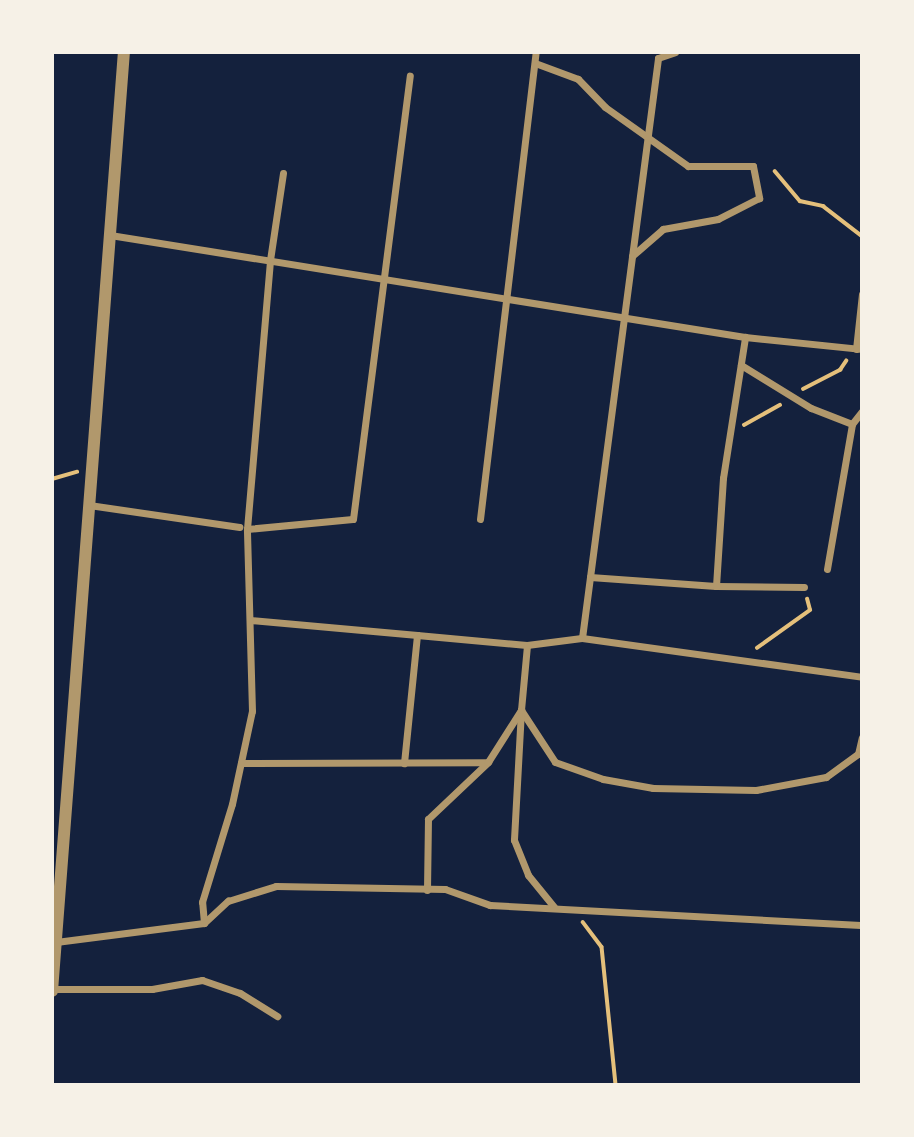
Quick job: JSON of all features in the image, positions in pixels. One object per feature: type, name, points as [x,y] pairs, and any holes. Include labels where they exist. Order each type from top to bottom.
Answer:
[{"type":"street","points":[[124,52],[53,990],[152,989],[202,980],[240,993],[277,1016]]},
{"type":"street","points":[[480,519],[536,52]]},
{"type":"street","points":[[582,638],[658,58],[675,52]]},
{"type":"street","points":[[535,63],[578,79],[647,140],[688,166],[753,166],[759,198],[718,219],[663,229],[631,257]]},
{"type":"street","points":[[89,505],[243,528],[354,519],[410,76]]},
{"type":"street","points":[[204,923],[202,902],[241,763],[252,711],[250,620],[243,528],[270,260],[283,173]]},
{"type":"street","points":[[110,235],[745,337],[859,349],[862,294]]},
{"type":"street","points":[[716,586],[723,478],[745,337]]},
{"type":"street","points":[[741,365],[811,408],[852,424]]},
{"type":"street","points":[[827,569],[852,424],[862,411]]},
{"type":"street","points":[[590,577],[716,586],[804,587]]},
{"type":"street","points":[[250,620],[527,645],[582,638],[862,677]]},
{"type":"street","points":[[404,762],[417,635]]},
{"type":"street","points":[[527,645],[521,710],[520,786],[514,840],[528,875],[554,907]]},
{"type":"street","points":[[521,710],[555,762],[603,779],[653,788],[756,790],[814,780],[826,777],[858,754],[862,737]]},
{"type":"street","points":[[427,890],[428,819],[488,762],[521,710]]},
{"type":"street","points":[[241,763],[488,762]]},
{"type":"street","points":[[56,942],[204,923],[228,901],[276,886],[445,890],[490,905],[860,925]]},
{"type":"path","points":[[775,171],[800,201],[823,206],[862,236]]},
{"type":"path","points":[[52,479],[92,467]]},
{"type":"path","points":[[738,660],[793,626],[810,610],[804,587]]},
{"type":"path","points":[[572,908],[602,947],[616,1084]]}]
